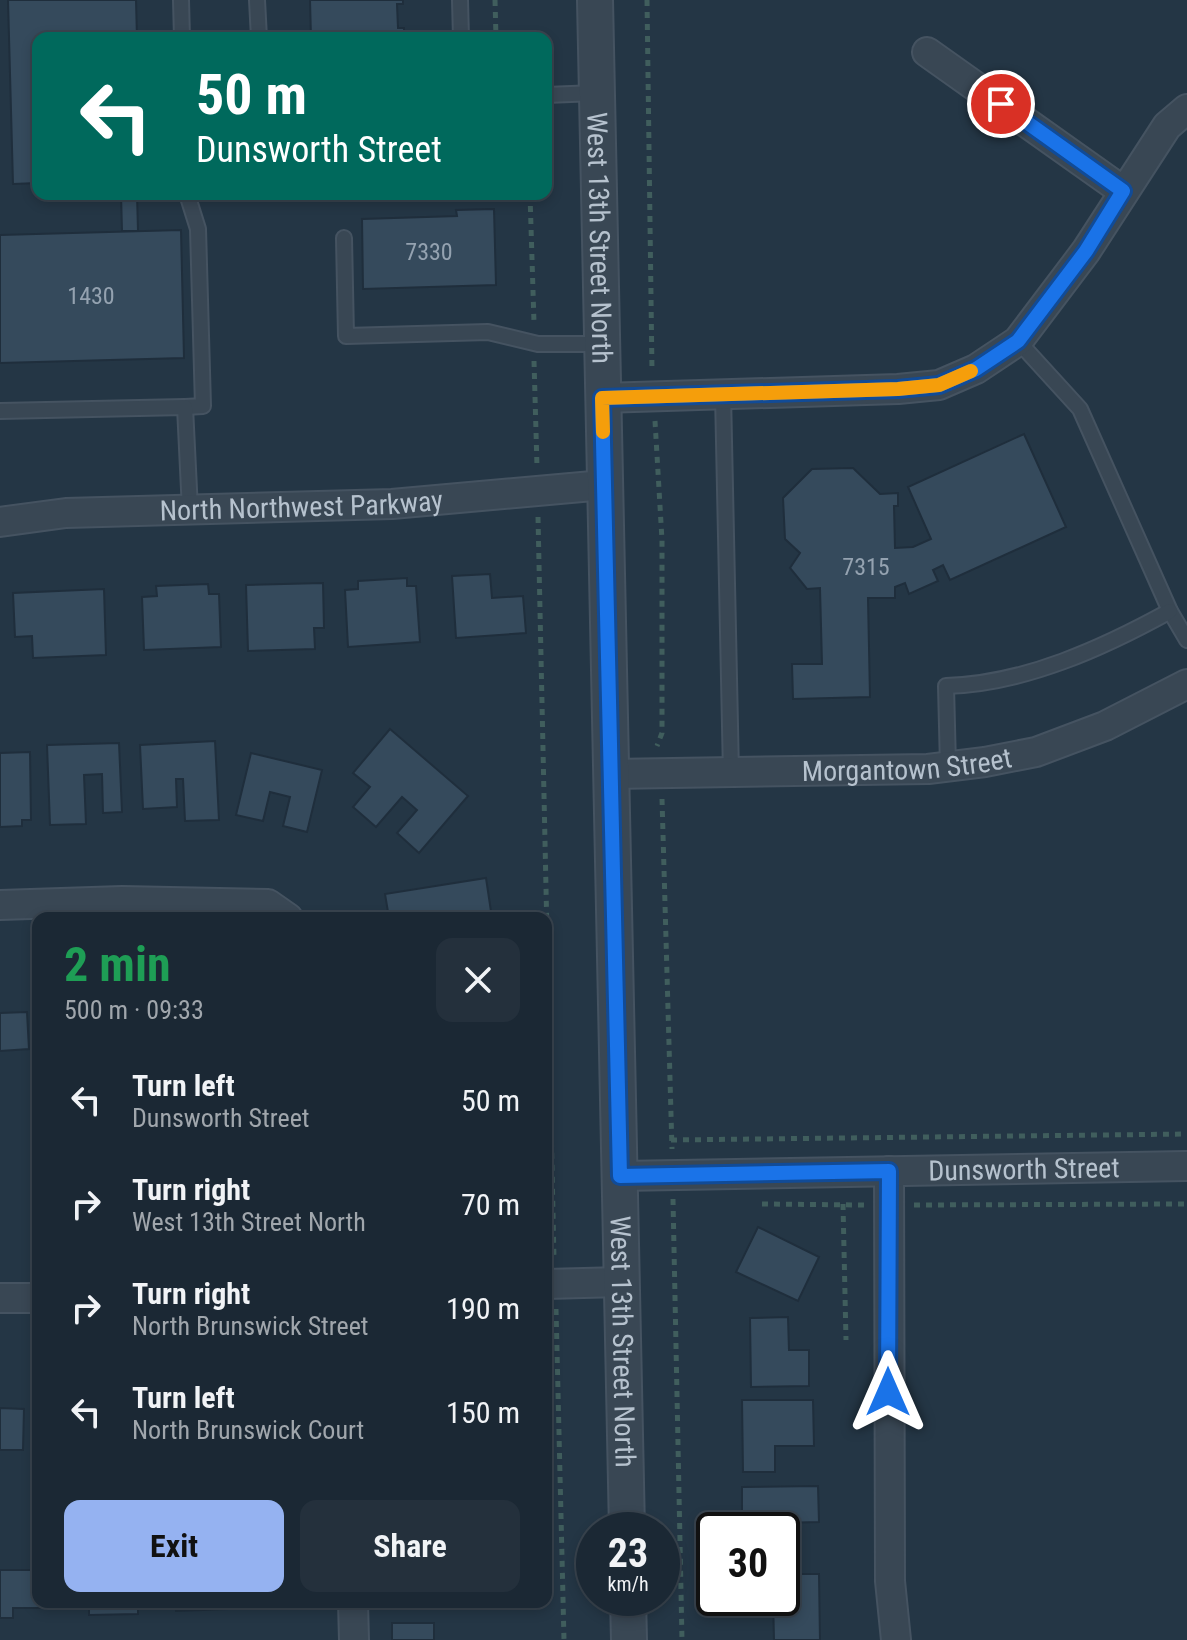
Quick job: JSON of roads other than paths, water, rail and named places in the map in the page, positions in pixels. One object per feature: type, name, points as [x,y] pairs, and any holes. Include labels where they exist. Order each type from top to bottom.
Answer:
[{"type":"street","name":"West 13th Street North","points":[[595,0],[627,1512]]},
{"type":"street","points":[[927,52],[1123,191]]},
{"type":"street","points":[[602,398],[898,389],[939,385],[976,369],[1018,341],[1086,251],[1167,126],[1187,109]]},
{"type":"street","name":"North Northwest Parkway","points":[[0,522],[66,513],[392,504],[604,485]]},
{"type":"street","name":"Morgantown Street","points":[[611,774],[948,766],[1036,752],[1105,726],[1187,684]]},
{"type":"street","points":[[0,905],[122,901],[268,904],[279,912]]},
{"type":"street","name":"Dunsworth Street","points":[[620,1176],[1187,1166]]},
{"type":"street","points":[[889,1171],[890,1581],[896,1640]]},
{"type":"street","points":[[552,1284],[621,1282]]},
{"type":"street","points":[[0,1298],[32,1298]]},
{"type":"street","points":[[353,1608],[354,1640]]},
{"type":"street","points":[[628,1616],[629,1640]]},
{"type":"lane","points":[[181,0],[182,32]]},
{"type":"lane","points":[[257,0],[259,32]]},
{"type":"lane","points":[[460,0],[461,32]]},
{"type":"lane","points":[[552,95],[596,93]]},
{"type":"lane","points":[[0,411],[203,406],[198,229],[189,200]]},
{"type":"lane","points":[[344,238],[346,336],[488,332],[534,343],[601,344]]},
{"type":"lane","points":[[1018,341],[1080,409],[1170,611],[1187,640]]},
{"type":"lane","points":[[723,394],[731,773]]},
{"type":"lane","points":[[185,407],[190,510]]},
{"type":"lane","points":[[948,766],[946,686],[987,685],[1071,657],[1135,630],[1170,611]]}]
